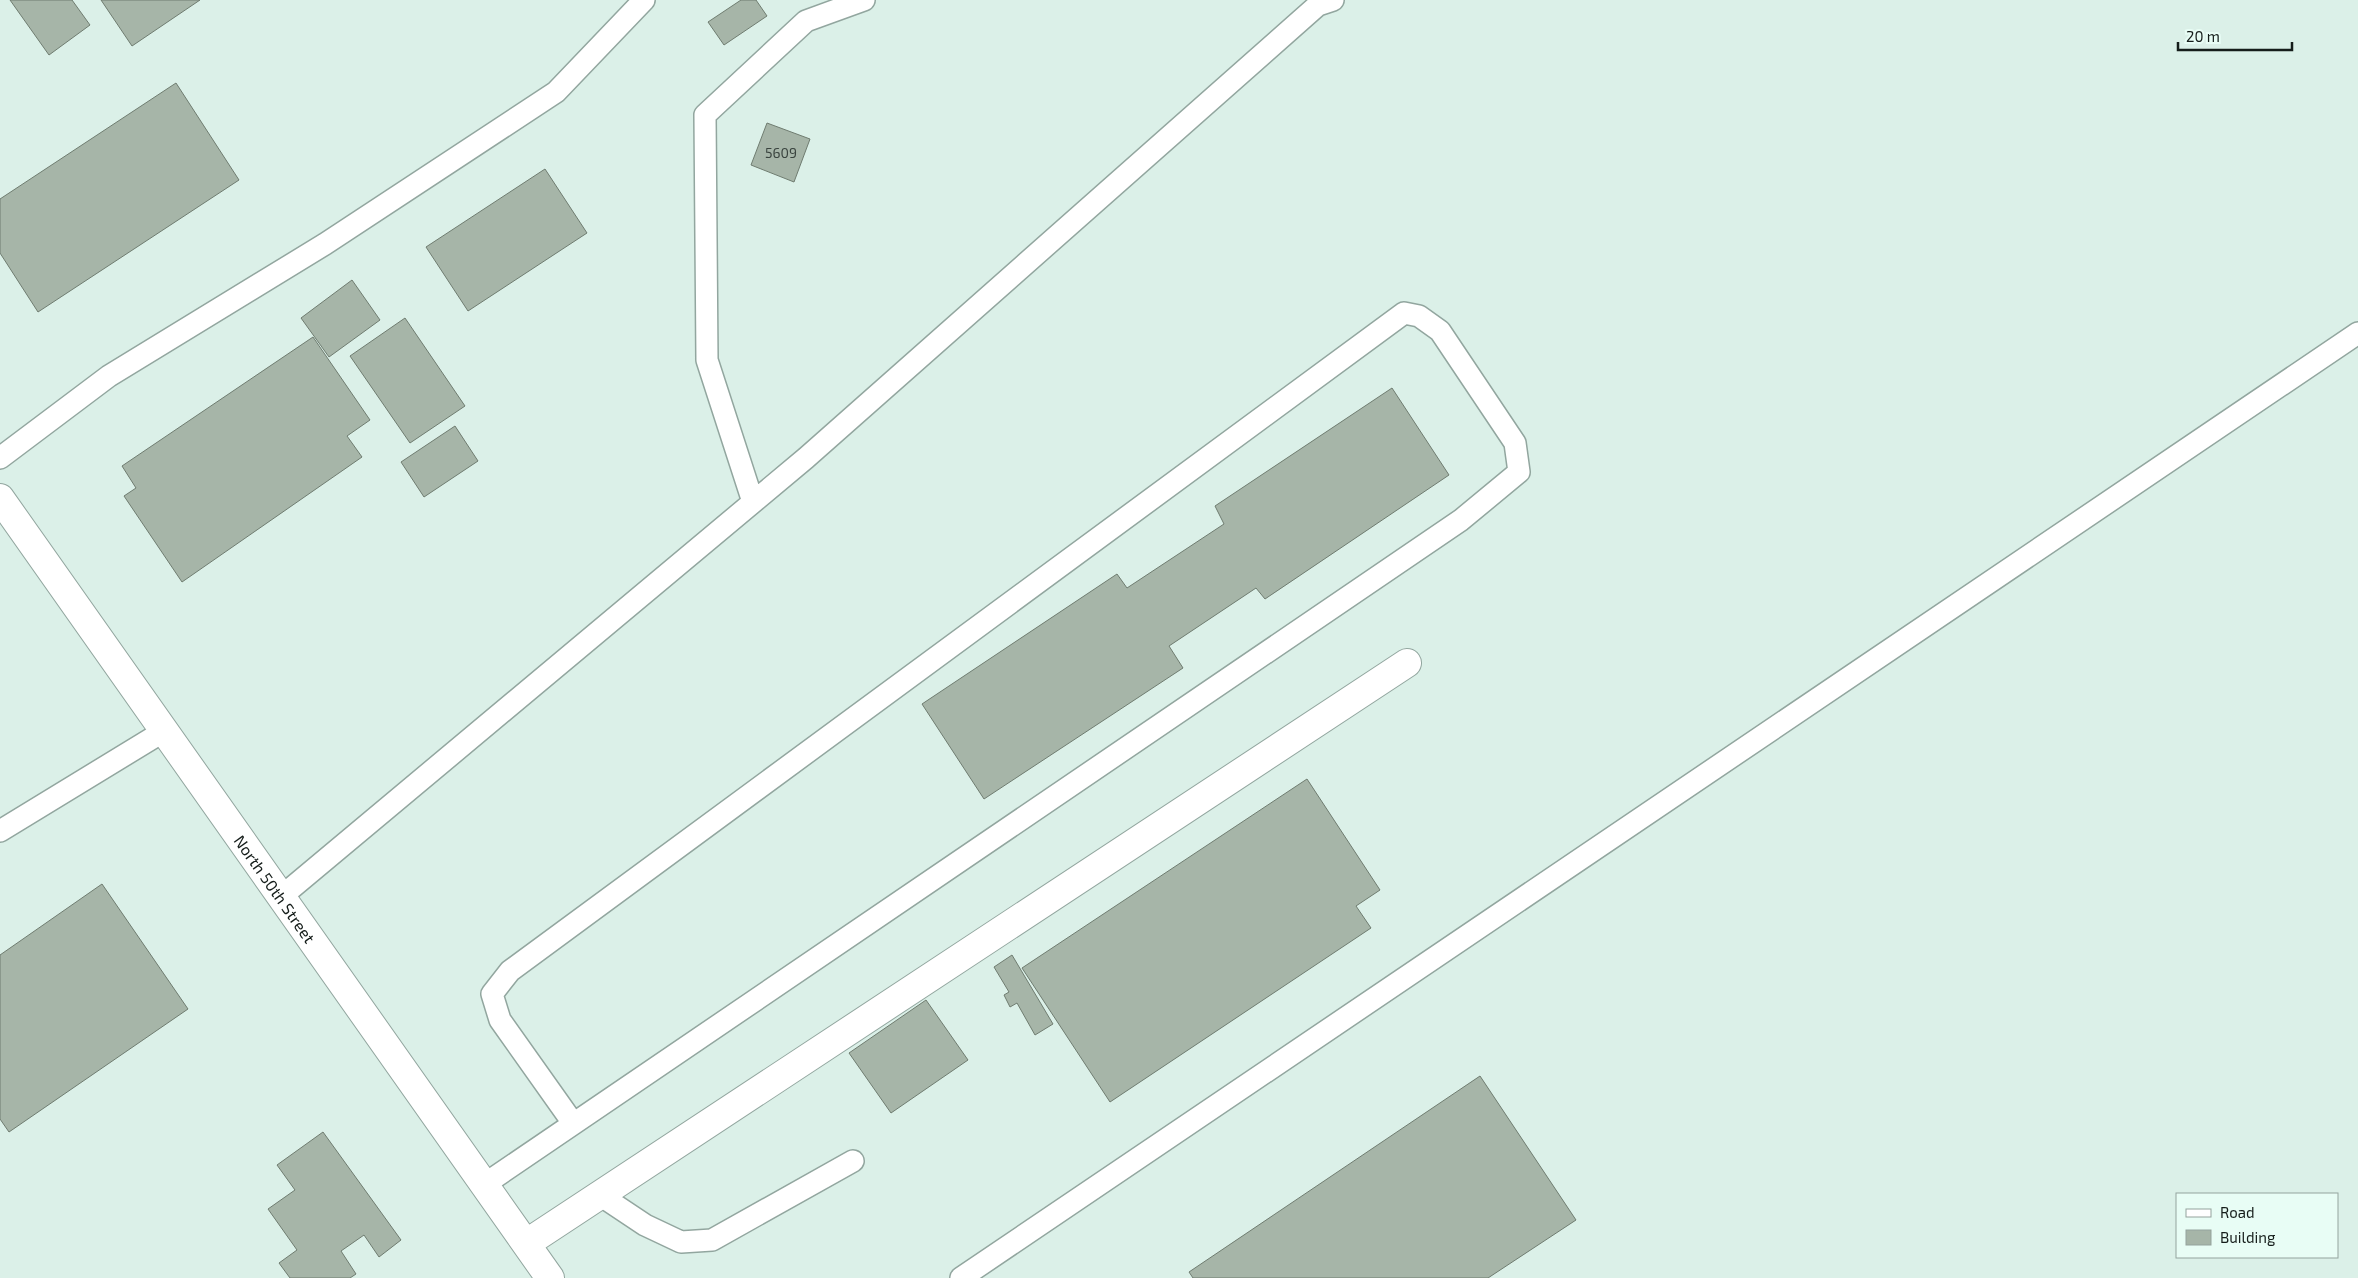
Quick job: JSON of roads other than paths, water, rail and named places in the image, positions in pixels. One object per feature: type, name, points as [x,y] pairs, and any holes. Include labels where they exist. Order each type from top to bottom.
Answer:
[{"type":"street","name":"North 50th Street","points":[[0,498],[550,1278]]},
{"type":"street","points":[[527,1243],[1406,664]]},
{"type":"lane","points":[[0,458],[109,376],[325,244],[556,92],[644,0]]},
{"type":"lane","points":[[753,502],[707,360],[705,115],[806,21],[864,0]]},
{"type":"lane","points":[[282,896],[753,502],[1321,2]]},
{"type":"lane","points":[[485,1184],[1453,526],[1519,472],[1515,443],[1440,331],[1419,316],[1404,313],[510,971],[492,994],[500,1020],[573,1123]]},
{"type":"lane","points":[[961,1278],[2358,333]]},
{"type":"lane","points":[[0,831],[164,731]]},
{"type":"lane","points":[[600,1195],[645,1225],[681,1242],[712,1240],[853,1162]]}]
